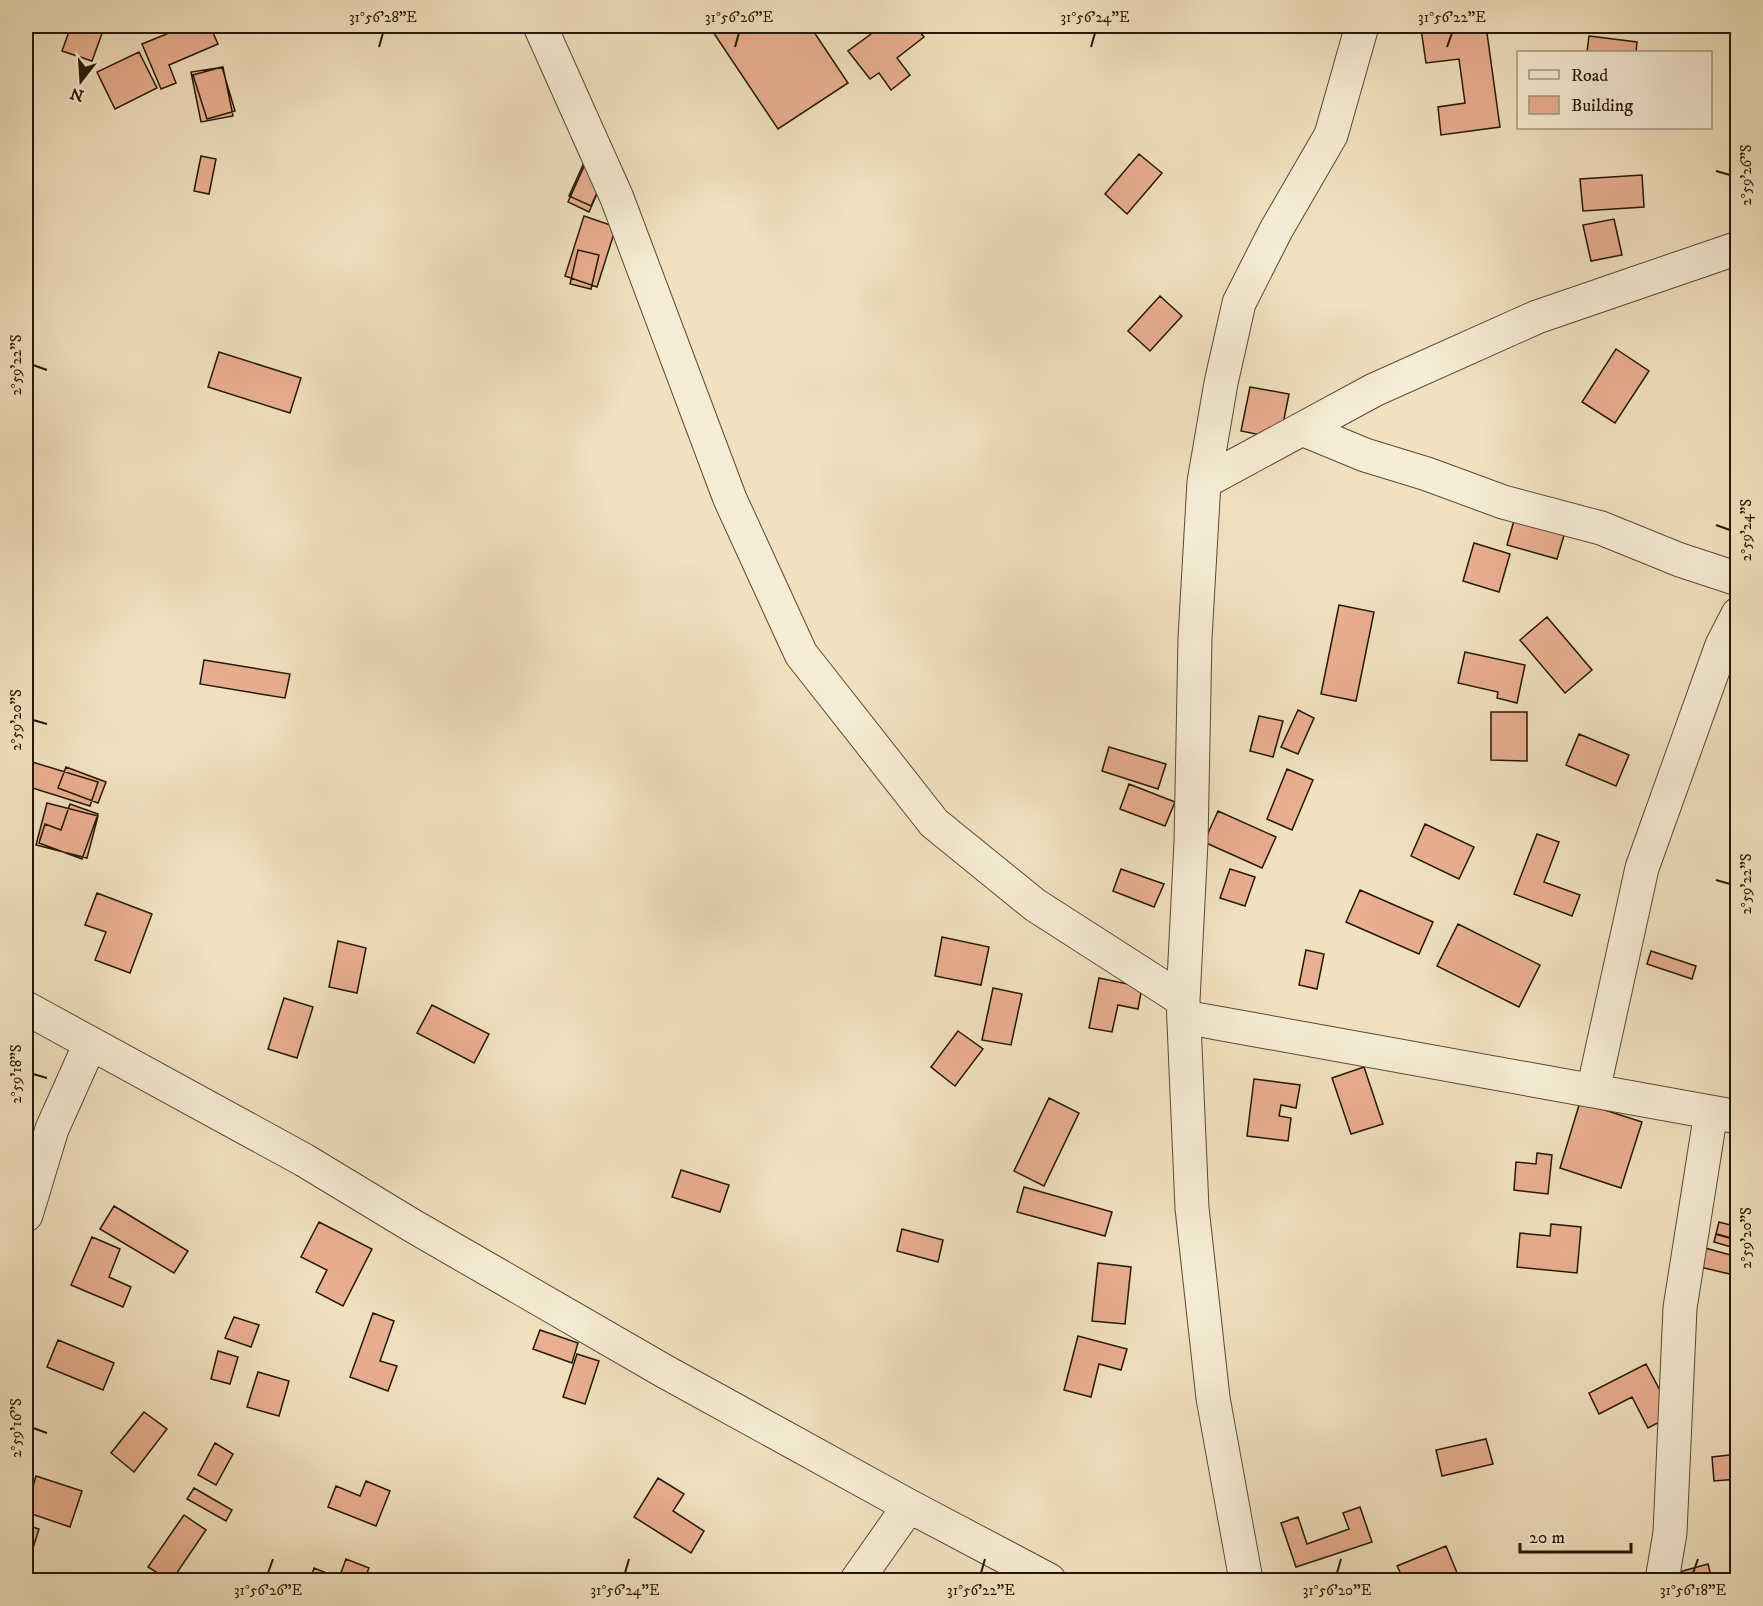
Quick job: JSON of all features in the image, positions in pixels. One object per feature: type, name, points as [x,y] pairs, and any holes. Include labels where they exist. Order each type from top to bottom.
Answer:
[{"type":"street","points":[[540,26],[617,198],[730,500],[801,654],[934,823],[1035,905],[1184,1009],[1724,1115],[1680,1308],[1670,1533],[1662,1581]]},
{"type":"street","points":[[1246,1581],[1211,1386],[1192,1208],[1184,1009],[1191,842],[1195,638],[1204,482],[1221,383],[1239,303],[1276,230],[1331,135],[1362,26]]},
{"type":"street","points":[[1204,482],[1374,390],[1537,317],[1737,248]]},
{"type":"street","points":[[1302,429],[1365,455],[1427,474],[1503,502],[1601,528],[1680,560],[1737,579]]},
{"type":"street","points":[[1593,1091],[1642,868],[1722,645],[1737,614]]},
{"type":"street","points":[[26,1008],[304,1160],[413,1226],[664,1371],[1049,1581]]},
{"type":"street","points":[[26,1215],[52,1129],[90,1044]]},
{"type":"street","points":[[857,1581],[909,1506]]},
{"type":"building","points":[[71,26],[104,28],[92,61],[62,51]]},
{"type":"building","points":[[186,26],[210,26],[218,44],[169,65],[176,83],[161,89],[142,44]]},
{"type":"building","points":[[709,26],[810,26],[848,83],[778,129]]},
{"type":"building","points":[[882,26],[915,26],[924,37],[897,58],[910,75],[891,90],[879,73],[870,79],[848,51]]},
{"type":"building","points":[[1486,26],[1500,127],[1441,135],[1438,107],[1465,103],[1459,59],[1426,63],[1421,29]]},
{"type":"building","points":[[1589,36],[1637,42],[1636,51],[1587,51]]},
{"type":"building","points":[[139,52],[157,88],[115,109],[97,72]]},
{"type":"building","points":[[222,67],[235,111],[207,119],[193,75]]},
{"type":"building","points":[[223,67],[233,116],[201,122],[191,72]]},
{"type":"building","points":[[1139,154],[1162,173],[1127,214],[1105,194]]},
{"type":"building","points":[[201,156],[216,159],[209,194],[194,191]]},
{"type":"building","points":[[587,156],[609,166],[591,206],[569,196]]},
{"type":"building","points":[[587,160],[608,169],[589,212],[568,202]]},
{"type":"building","points":[[1642,175],[1644,207],[1583,211],[1580,179]]},
{"type":"building","points":[[584,216],[616,227],[597,287],[565,276]]},
{"type":"building","points":[[1614,219],[1622,255],[1591,261],[1583,225]]},
{"type":"building","points":[[578,250],[599,255],[591,289],[570,284]]},
{"type":"building","points":[[1160,296],[1182,316],[1150,351],[1128,331]]},
{"type":"building","points":[[1616,349],[1649,371],[1615,423],[1582,402]]},
{"type":"building","points":[[219,352],[301,378],[290,413],[208,387]]},
{"type":"building","points":[[1250,387],[1289,394],[1280,439],[1241,431]]},
{"type":"building","points":[[1515,517],[1565,532],[1557,559],[1507,545]]},
{"type":"building","points":[[1474,543],[1510,554],[1499,592],[1463,581]]},
{"type":"building","points":[[1339,605],[1374,612],[1356,701],[1321,694]]},
{"type":"building","points":[[1547,617],[1592,670],[1565,693],[1520,640]]},
{"type":"building","points":[[1465,652],[1525,665],[1517,703],[1497,698],[1498,692],[1458,683]]},
{"type":"building","points":[[204,660],[290,674],[285,698],[200,684]]},
{"type":"building","points":[[1298,710],[1314,718],[1298,754],[1281,747]]},
{"type":"building","points":[[1491,712],[1527,712],[1527,761],[1491,760]]},
{"type":"building","points":[[1259,716],[1283,721],[1273,757],[1250,751]]},
{"type":"building","points":[[1579,734],[1629,755],[1616,786],[1566,765]]},
{"type":"building","points":[[1109,747],[1166,764],[1158,789],[1102,771]]},
{"type":"building","points":[[29,761],[98,782],[90,806],[26,786]]},
{"type":"building","points":[[66,767],[106,782],[98,803],[58,788]]},
{"type":"building","points":[[1287,769],[1313,780],[1292,830],[1267,819]]},
{"type":"building","points":[[1129,784],[1175,802],[1165,826],[1120,809]]},
{"type":"building","points":[[47,803],[98,816],[87,858],[36,845]]},
{"type":"building","points":[[70,804],[98,814],[82,859],[39,843],[45,824],[61,830]]},
{"type":"building","points":[[1218,811],[1276,837],[1262,868],[1204,842]]},
{"type":"building","points":[[1425,824],[1474,847],[1459,879],[1411,856]]},
{"type":"building","points":[[1537,834],[1559,842],[1544,882],[1580,895],[1572,916],[1514,894]]},
{"type":"building","points":[[1121,869],[1164,884],[1154,907],[1113,891]]},
{"type":"building","points":[[1230,869],[1255,877],[1245,906],[1220,898]]},
{"type":"building","points":[[1360,890],[1433,922],[1419,954],[1346,922]]},
{"type":"building","points":[[97,893],[152,914],[130,973],[95,960],[106,932],[85,925]]},
{"type":"building","points":[[26,916],[33,918],[26,945]]},
{"type":"building","points":[[1458,924],[1540,965],[1519,1007],[1437,966]]},
{"type":"building","points":[[942,937],[989,947],[981,985],[935,976]]},
{"type":"building","points":[[338,941],[366,948],[357,993],[329,987]]},
{"type":"building","points":[[1306,950],[1324,954],[1317,989],[1299,985]]},
{"type":"building","points":[[1651,951],[1696,966],[1692,979],[1647,964]]},
{"type":"building","points":[[1099,978],[1142,987],[1138,1009],[1118,1005],[1112,1032],[1089,1028]]},
{"type":"building","points":[[993,988],[1022,994],[1011,1045],[982,1040]]},
{"type":"building","points":[[284,998],[313,1007],[297,1058],[268,1049]]},
{"type":"building","points":[[432,1005],[489,1034],[474,1063],[417,1033]]},
{"type":"building","points":[[958,1031],[983,1049],[955,1086],[931,1067]]},
{"type":"building","points":[[1364,1067],[1383,1124],[1351,1134],[1332,1078]]},
{"type":"building","points":[[1254,1079],[1300,1085],[1296,1108],[1281,1105],[1279,1116],[1291,1118],[1288,1141],[1247,1136]]},
{"type":"building","points":[[1049,1098],[1079,1113],[1044,1186],[1014,1171]]},
{"type":"building","points":[[1580,1102],[1642,1122],[1621,1188],[1560,1168]]},
{"type":"building","points":[[1537,1153],[1552,1155],[1548,1194],[1514,1190],[1516,1162],[1536,1164]]},
{"type":"building","points":[[681,1170],[729,1185],[720,1212],[672,1197]]},
{"type":"building","points":[[1024,1187],[1112,1212],[1105,1236],[1017,1212]]},
{"type":"building","points":[[114,1206],[188,1251],[174,1273],[100,1229]]},
{"type":"building","points":[[319,1222],[372,1249],[343,1306],[316,1292],[327,1270],[301,1257]]},
{"type":"building","points":[[1719,1222],[1738,1227],[1738,1249],[1714,1242]]},
{"type":"building","points":[[1551,1224],[1581,1227],[1577,1273],[1517,1267],[1520,1233],[1550,1236]]},
{"type":"building","points":[[902,1229],[943,1240],[938,1262],[897,1251]]},
{"type":"building","points":[[92,1237],[120,1249],[109,1277],[131,1287],[123,1307],[71,1285]]},
{"type":"building","points":[[1705,1248],[1738,1257],[1738,1276],[1700,1267]]},
{"type":"building","points":[[1098,1263],[1131,1267],[1125,1324],[1092,1321]]},
{"type":"building","points":[[373,1313],[394,1321],[380,1361],[397,1366],[388,1391],[350,1377]]},
{"type":"building","points":[[234,1317],[259,1325],[251,1347],[225,1338]]},
{"type":"building","points":[[540,1330],[578,1343],[572,1363],[533,1349]]},
{"type":"building","points":[[1078,1336],[1127,1349],[1121,1370],[1099,1364],[1091,1397],[1064,1390]]},
{"type":"building","points":[[58,1340],[114,1363],[103,1390],[47,1367]]},
{"type":"building","points":[[218,1351],[238,1357],[230,1384],[211,1379]]},
{"type":"building","points":[[577,1354],[599,1361],[585,1404],[563,1397]]},
{"type":"building","points":[[1646,1364],[1673,1415],[1648,1428],[1632,1397],[1599,1414],[1589,1393]]},
{"type":"building","points":[[258,1372],[289,1381],[279,1416],[247,1407]]},
{"type":"building","points":[[144,1412],[167,1429],[134,1472],[111,1453]]},
{"type":"building","points":[[1486,1439],[1493,1464],[1442,1476],[1436,1450]]},
{"type":"building","points":[[215,1443],[233,1454],[216,1485],[198,1475]]},
{"type":"building","points":[[1738,1454],[1738,1479],[1714,1481],[1712,1457]]},
{"type":"building","points":[[36,1476],[82,1491],[70,1527],[26,1512]]},
{"type":"building","points":[[658,1478],[684,1494],[673,1511],[704,1531],[691,1553],[634,1517]]},
{"type":"building","points":[[366,1481],[390,1491],[376,1526],[328,1507],[336,1486],[360,1496]]},
{"type":"building","points":[[194,1488],[232,1510],[226,1521],[187,1499]]},
{"type":"building","points":[[1360,1507],[1372,1542],[1296,1567],[1281,1523],[1298,1517],[1307,1544],[1349,1529],[1343,1513]]},
{"type":"building","points":[[184,1515],[206,1530],[172,1580],[169,1580],[148,1567]]},
{"type":"building","points":[[26,1525],[39,1529],[26,1570]]},
{"type":"building","points":[[1446,1546],[1460,1580],[1404,1580],[1397,1566]]},
{"type":"building","points":[[346,1559],[369,1568],[364,1580],[310,1580],[314,1568],[339,1578]]},
{"type":"building","points":[[1708,1564],[1712,1580],[1681,1580],[1679,1572]]}]
